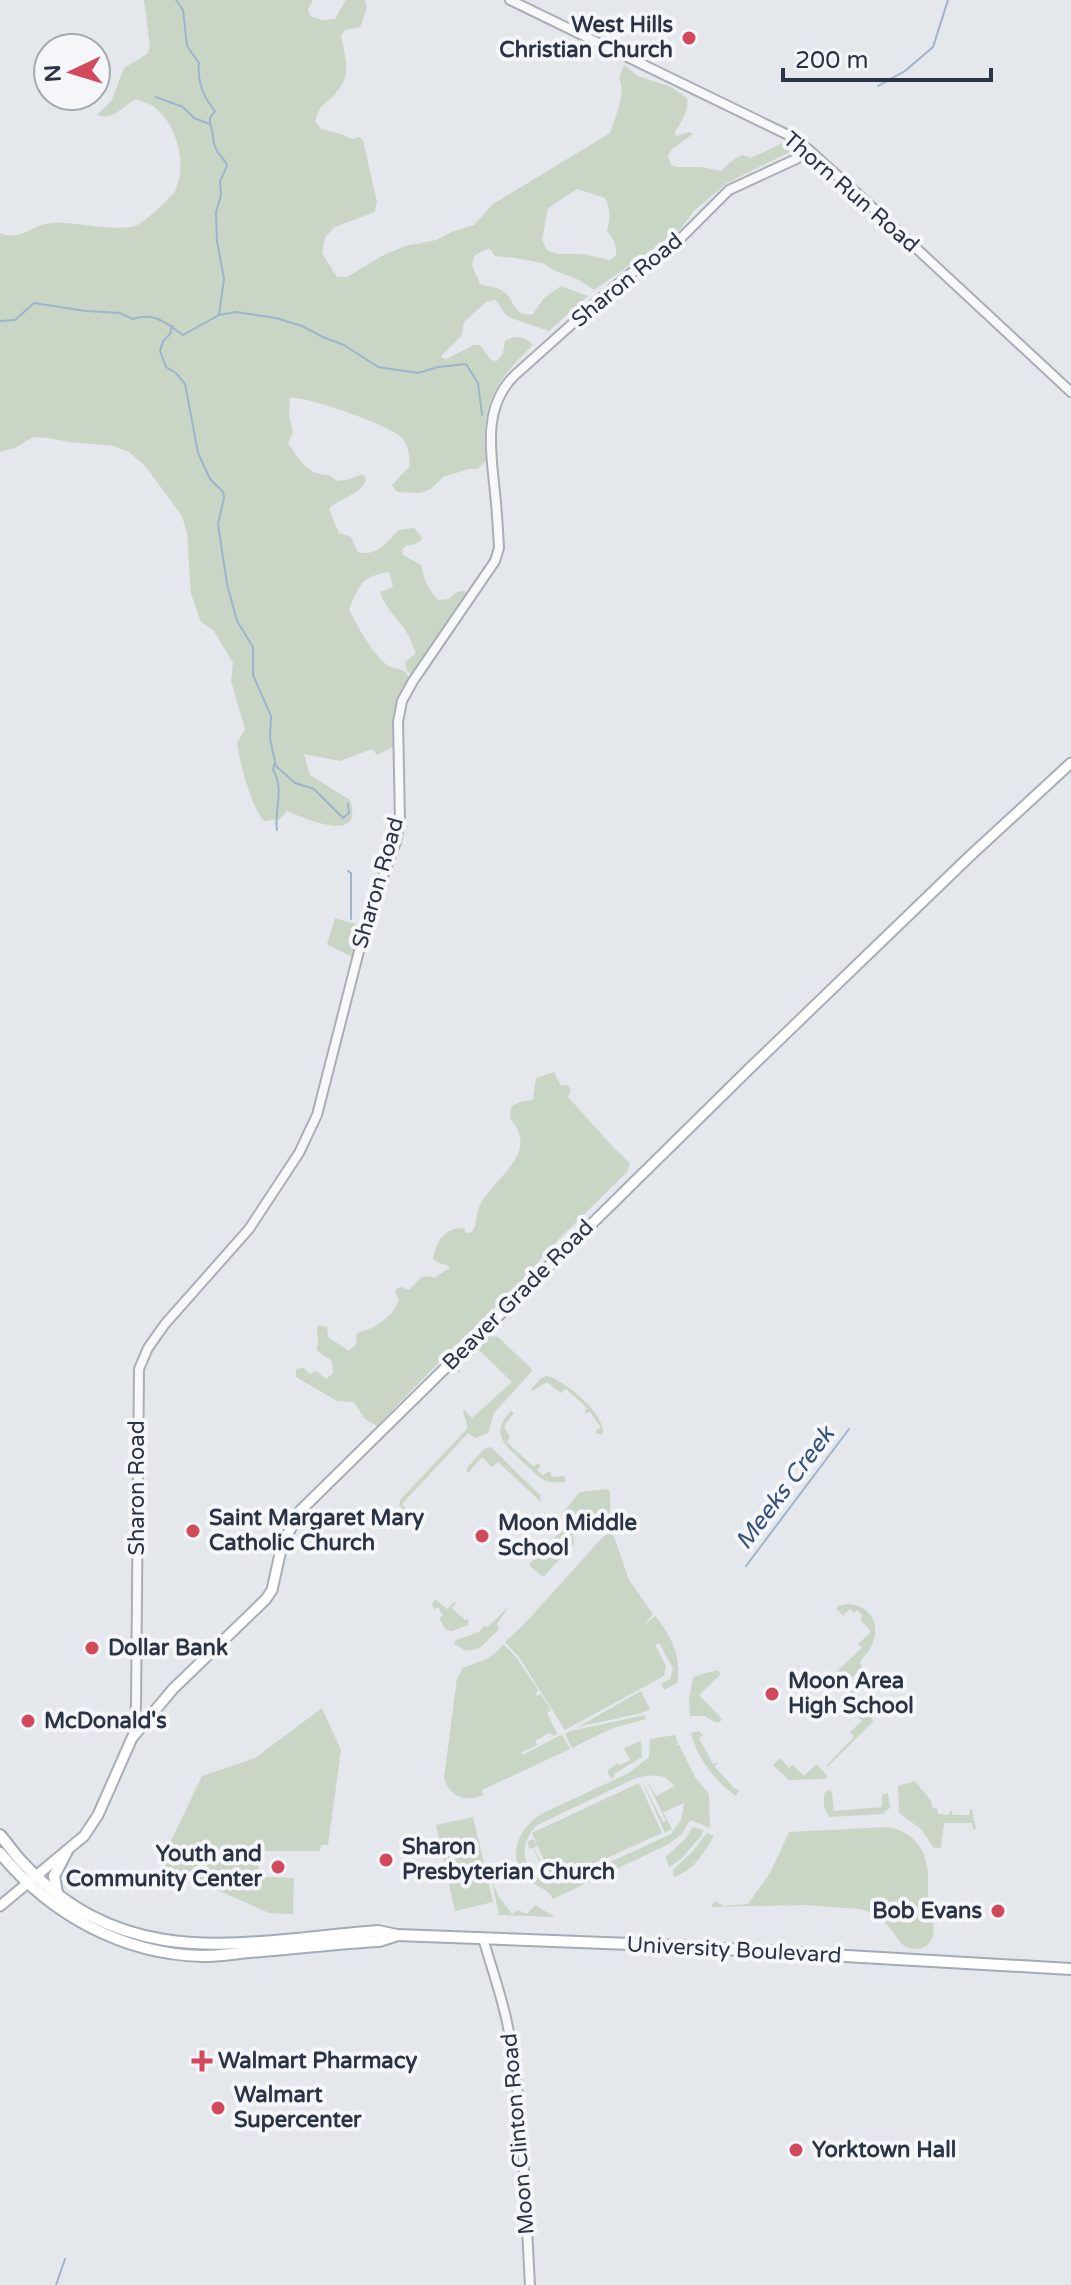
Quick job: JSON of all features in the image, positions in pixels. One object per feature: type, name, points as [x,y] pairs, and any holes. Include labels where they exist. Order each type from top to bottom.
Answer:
[{"type":"main road","name":"Beaver Grade Road","points":[[0,1906],[84,1836],[98,1815],[132,1738],[173,1689],[266,1599],[272,1590],[282,1545],[300,1511],[685,1131],[971,855],[1071,763]]},
{"type":"main road","name":"University Boulevard","points":[[0,1835],[32,1880],[79,1909],[148,1937],[179,1943],[240,1944],[378,1931],[397,1935],[656,1945],[1071,1969]]},
{"type":"main road","points":[[58,1894],[54,1876],[67,1851]]},
{"type":"main road","name":"University Boulevard","points":[[0,1853],[32,1880],[56,1907],[87,1926],[133,1945],[179,1954],[224,1955],[379,1941],[397,1935]]},
{"type":"street","name":"Thorn Run Road","points":[[510,0],[774,127],[809,150],[1071,392]]},
{"type":"street","name":"Sharon Road","points":[[132,1738],[136,1705],[139,1369],[148,1348],[165,1324],[257,1218],[299,1153],[317,1115],[368,916],[396,842],[400,821],[397,736],[402,701],[495,561],[499,548],[490,451],[496,402],[504,386],[569,326],[631,273],[668,251],[729,190],[809,150]]},
{"type":"street","name":"Moon Clinton Road","points":[[483,1938],[505,2012],[514,2061],[530,2285]]},
{"type":"green space","points":[[144,0],[313,0],[308,9],[310,16],[322,20],[335,19],[346,0],[365,0],[367,8],[360,27],[345,30],[341,36],[346,75],[339,89],[320,109],[315,121],[321,129],[363,140],[377,202],[375,212],[335,227],[325,237],[322,253],[337,277],[347,277],[405,246],[436,240],[474,225],[493,204],[610,133],[621,98],[619,78],[624,65],[638,76],[671,87],[687,98],[686,112],[675,132],[676,136],[689,132],[693,134],[672,149],[668,156],[671,165],[721,171],[742,155],[751,158],[784,142],[794,145],[794,150],[727,183],[695,210],[678,232],[594,290],[543,263],[495,256],[490,249],[474,256],[472,265],[480,284],[506,293],[521,313],[533,314],[544,298],[561,286],[588,296],[549,331],[511,318],[496,300],[486,302],[464,322],[462,335],[442,355],[446,359],[480,345],[491,360],[497,361],[503,353],[505,341],[509,339],[520,337],[533,345],[508,371],[493,396],[485,425],[486,461],[478,469],[443,477],[432,488],[421,493],[397,492],[392,485],[410,466],[407,447],[401,437],[347,412],[290,398],[289,415],[293,432],[288,443],[305,465],[337,481],[363,474],[366,479],[360,489],[329,509],[339,533],[351,537],[358,552],[364,553],[381,548],[398,530],[414,528],[422,540],[407,545],[402,550],[403,555],[421,565],[427,584],[438,600],[449,599],[457,592],[465,591],[467,595],[412,675],[407,671],[405,662],[416,653],[407,633],[385,604],[380,592],[393,587],[389,572],[372,576],[359,588],[349,609],[356,623],[382,660],[390,667],[404,671],[409,679],[395,710],[393,747],[377,755],[372,749],[340,761],[304,754],[310,775],[350,800],[352,814],[349,822],[341,826],[318,823],[287,811],[280,819],[264,821],[259,814],[238,752],[237,743],[245,729],[231,681],[233,663],[213,630],[201,622],[191,594],[187,533],[182,516],[146,467],[129,452],[114,446],[48,438],[33,437],[15,448],[0,452],[0,233],[21,234],[52,223],[131,227],[147,218],[173,194],[179,181],[180,157],[174,134],[161,113],[136,99],[113,115],[97,115],[112,112],[112,100],[124,68],[147,54],[150,47]],"holes":[[[577,189],[605,198],[608,207],[607,231],[616,248],[616,255],[610,260],[547,250],[542,240],[548,208]]]},
{"type":"green space","points":[[335,918],[359,925],[352,957],[327,944]]},
{"type":"green space","points":[[554,1072],[561,1086],[568,1085],[571,1090],[568,1097],[630,1163],[627,1172],[377,1426],[365,1419],[354,1402],[337,1401],[296,1377],[296,1369],[304,1368],[310,1374],[316,1371],[326,1379],[333,1373],[332,1361],[316,1350],[319,1325],[327,1327],[328,1337],[349,1351],[357,1343],[356,1334],[379,1324],[394,1309],[399,1300],[396,1289],[402,1287],[409,1290],[423,1277],[434,1278],[450,1268],[433,1259],[439,1241],[452,1230],[464,1228],[466,1233],[472,1232],[481,1203],[518,1153],[521,1142],[510,1119],[511,1107],[533,1100],[536,1078]]},
{"type":"green space","points":[[486,1334],[481,1341],[488,1336],[498,1337],[532,1371],[494,1413],[488,1433],[475,1438],[468,1433],[402,1504],[405,1511],[399,1505],[401,1499],[467,1429],[463,1409],[472,1418],[512,1382],[479,1350],[458,1368],[461,1373],[452,1367]]},
{"type":"green space","points":[[547,1376],[564,1384],[583,1399],[598,1417],[603,1434],[596,1434],[596,1430],[601,1428],[590,1412],[584,1414],[587,1408],[566,1389],[561,1393],[547,1382],[532,1391],[541,1378]]},
{"type":"green space","points":[[511,1411],[514,1413],[504,1426],[510,1437],[507,1442],[533,1466],[539,1463],[537,1470],[543,1475],[550,1471],[552,1477],[565,1476],[565,1482],[546,1481],[507,1446],[501,1427]]},
{"type":"green space","points":[[491,1447],[540,1495],[541,1502],[498,1462],[492,1467],[482,1457],[468,1473],[466,1469],[484,1449]]},
{"type":"green space","points":[[607,1489],[610,1492],[610,1517],[587,1533],[563,1512],[580,1492]]},
{"type":"green space","points":[[569,1529],[573,1533],[574,1544],[543,1577],[529,1565],[536,1557],[539,1558],[560,1531]]},
{"type":"green space","points":[[611,1534],[629,1580],[653,1614],[644,1625],[655,1616],[670,1639],[678,1664],[677,1683],[664,1690],[661,1684],[670,1679],[673,1668],[659,1643],[655,1645],[666,1666],[664,1676],[565,1730],[519,1657],[505,1642],[600,1540]]},
{"type":"green space","points":[[435,1599],[447,1609],[454,1602],[456,1604],[452,1608],[465,1620],[469,1619],[468,1625],[446,1630],[439,1618],[443,1616],[438,1607],[434,1609],[432,1605]]},
{"type":"green space","points":[[847,1604],[860,1607],[870,1614],[875,1632],[872,1645],[860,1662],[862,1668],[838,1690],[828,1679],[862,1648],[858,1644],[871,1632],[857,1610],[854,1613],[850,1609],[843,1616],[837,1609]]},
{"type":"green space","points":[[509,1606],[497,1624],[499,1629],[480,1648],[466,1651],[454,1644],[456,1640],[479,1632],[484,1626],[488,1627]]},
{"type":"green space","points":[[503,1644],[516,1657],[538,1690],[537,1696],[541,1694],[551,1710],[547,1713],[557,1733],[554,1736],[549,1733],[535,1741],[537,1745],[522,1755],[561,1735],[570,1749],[482,1790],[483,1795],[459,1797],[450,1790],[444,1778],[457,1678],[463,1668],[491,1656]]},
{"type":"green space","points":[[717,1670],[721,1674],[699,1695],[722,1719],[715,1722],[704,1716],[690,1716],[693,1677]]},
{"type":"green space","points":[[852,1690],[871,1710],[873,1722],[827,1767],[854,1737],[850,1732],[862,1721],[842,1699]]},
{"type":"green space","points":[[641,1691],[650,1709],[578,1727]]},
{"type":"green space","points":[[322,1708],[341,1750],[328,1845],[321,1845],[320,1851],[259,1851],[258,1877],[294,1878],[293,1914],[269,1913],[160,1864],[202,1776],[255,1758]]},
{"type":"green space","points":[[645,1715],[646,1719],[613,1728],[572,1748],[565,1734],[570,1731]]},
{"type":"green space","points":[[699,1731],[704,1734],[699,1738],[713,1764],[718,1762],[715,1767],[739,1790],[736,1796],[702,1760],[691,1733]]},
{"type":"green space","points":[[675,1735],[676,1745],[679,1745],[695,1777],[709,1794],[710,1828],[690,1820],[682,1834],[669,1844],[553,1899],[521,1870],[516,1852],[522,1834],[543,1813],[629,1773],[649,1757],[650,1739]],"holes":[[[652,1775],[664,1777],[675,1786],[656,1796],[646,1779],[666,1821],[663,1822],[642,1781],[665,1833],[672,1829],[663,1812],[684,1803],[681,1820],[671,1834],[565,1883],[542,1880],[533,1873],[525,1856],[525,1845],[537,1825],[636,1778]]]},
{"type":"green space","points":[[641,1741],[642,1757],[611,1779],[607,1771],[618,1763],[620,1765],[630,1760],[624,1748]]},
{"type":"green space","points":[[780,1758],[789,1768],[793,1765],[804,1776],[817,1764],[828,1777],[789,1780],[773,1765]]},
{"type":"green space","points":[[915,1781],[931,1801],[932,1808],[937,1808],[938,1814],[949,1815],[951,1809],[953,1815],[969,1815],[972,1809],[976,1829],[973,1829],[972,1823],[944,1823],[941,1848],[934,1848],[921,1829],[899,1813],[898,1786]]},
{"type":"green space","points":[[639,1783],[662,1833],[554,1882],[537,1845],[534,1848],[548,1881],[533,1848],[530,1849],[527,1842],[533,1839],[537,1844],[532,1833]]},
{"type":"green space","points":[[830,1790],[834,1811],[882,1807],[882,1795],[888,1793],[890,1808],[884,1814],[830,1817],[824,1802],[825,1792]]},
{"type":"green space","points":[[473,1817],[493,1902],[455,1911],[436,1825]]},
{"type":"green space","points":[[693,1827],[703,1830],[702,1835],[680,1860],[669,1867],[666,1857]]},
{"type":"green space","points":[[888,1827],[910,1836],[924,1854],[934,1930],[931,1940],[921,1948],[904,1946],[883,1921],[861,1909],[804,1905],[711,1907],[715,1901],[724,1906],[748,1904],[770,1873],[789,1832]]},
{"type":"green space","points":[[707,1833],[714,1836],[702,1855],[693,1866],[674,1877],[673,1870]]},
{"type":"green space","points":[[492,1882],[512,1914],[518,1910],[527,1914],[535,1905],[555,1917],[499,1915]]},
{"type":"waterway","points":[[176,0],[183,10],[187,46],[199,63],[202,88],[215,111],[210,124]]},
{"type":"waterway","points":[[878,86],[905,71],[933,47],[948,0]]},
{"type":"waterway","points":[[156,97],[183,107],[194,118],[210,124],[217,151],[227,166],[220,181],[221,195],[216,212],[217,241],[224,279],[219,315]]},
{"type":"waterway","points":[[0,321],[15,320],[34,303],[120,313],[133,319],[154,318],[183,335],[219,315],[236,312],[276,318],[344,345],[378,367],[418,373],[466,364],[478,383],[482,415]]},
{"type":"waterway","points":[[172,326],[160,351],[166,367],[185,384],[198,453],[210,479],[223,492],[218,524],[227,584],[237,621],[253,647],[253,675],[271,716],[270,739],[276,766],[295,783],[314,789],[343,818],[349,813],[348,804]]},
{"type":"waterway","points":[[275,762],[273,770],[279,792],[277,830]]},
{"type":"waterway","points":[[348,871],[351,873],[351,919]]},
{"type":"waterway","name":"Meeks Creek","points":[[746,1566],[849,1429]]},
{"type":"waterway","points":[[56,2285],[65,2259]]},
{"type":"place","name":"West Hills Christian Church","points":[[689,38]]},
{"type":"place","name":"Saint Margaret Mary Catholic Church","points":[[193,1531]]},
{"type":"place","name":"Moon Middle School","points":[[482,1536]]},
{"type":"place","name":"Dollar Bank","points":[[92,1648]]},
{"type":"place","name":"Moon Area High School","points":[[772,1694]]},
{"type":"place","name":"McDonald's","points":[[28,1721]]},
{"type":"place","name":"Sharon Presbyterian Church","points":[[386,1860]]},
{"type":"place","name":"Youth and Community Center","points":[[278,1867]]},
{"type":"place","name":"Bob Evans","points":[[998,1911]]},
{"type":"place","name":"Walmart Pharmacy","points":[[202,2061]]},
{"type":"place","name":"Walmart Supercenter","points":[[218,2108]]},
{"type":"place","name":"Yorktown Hall","points":[[796,2150]]}]
